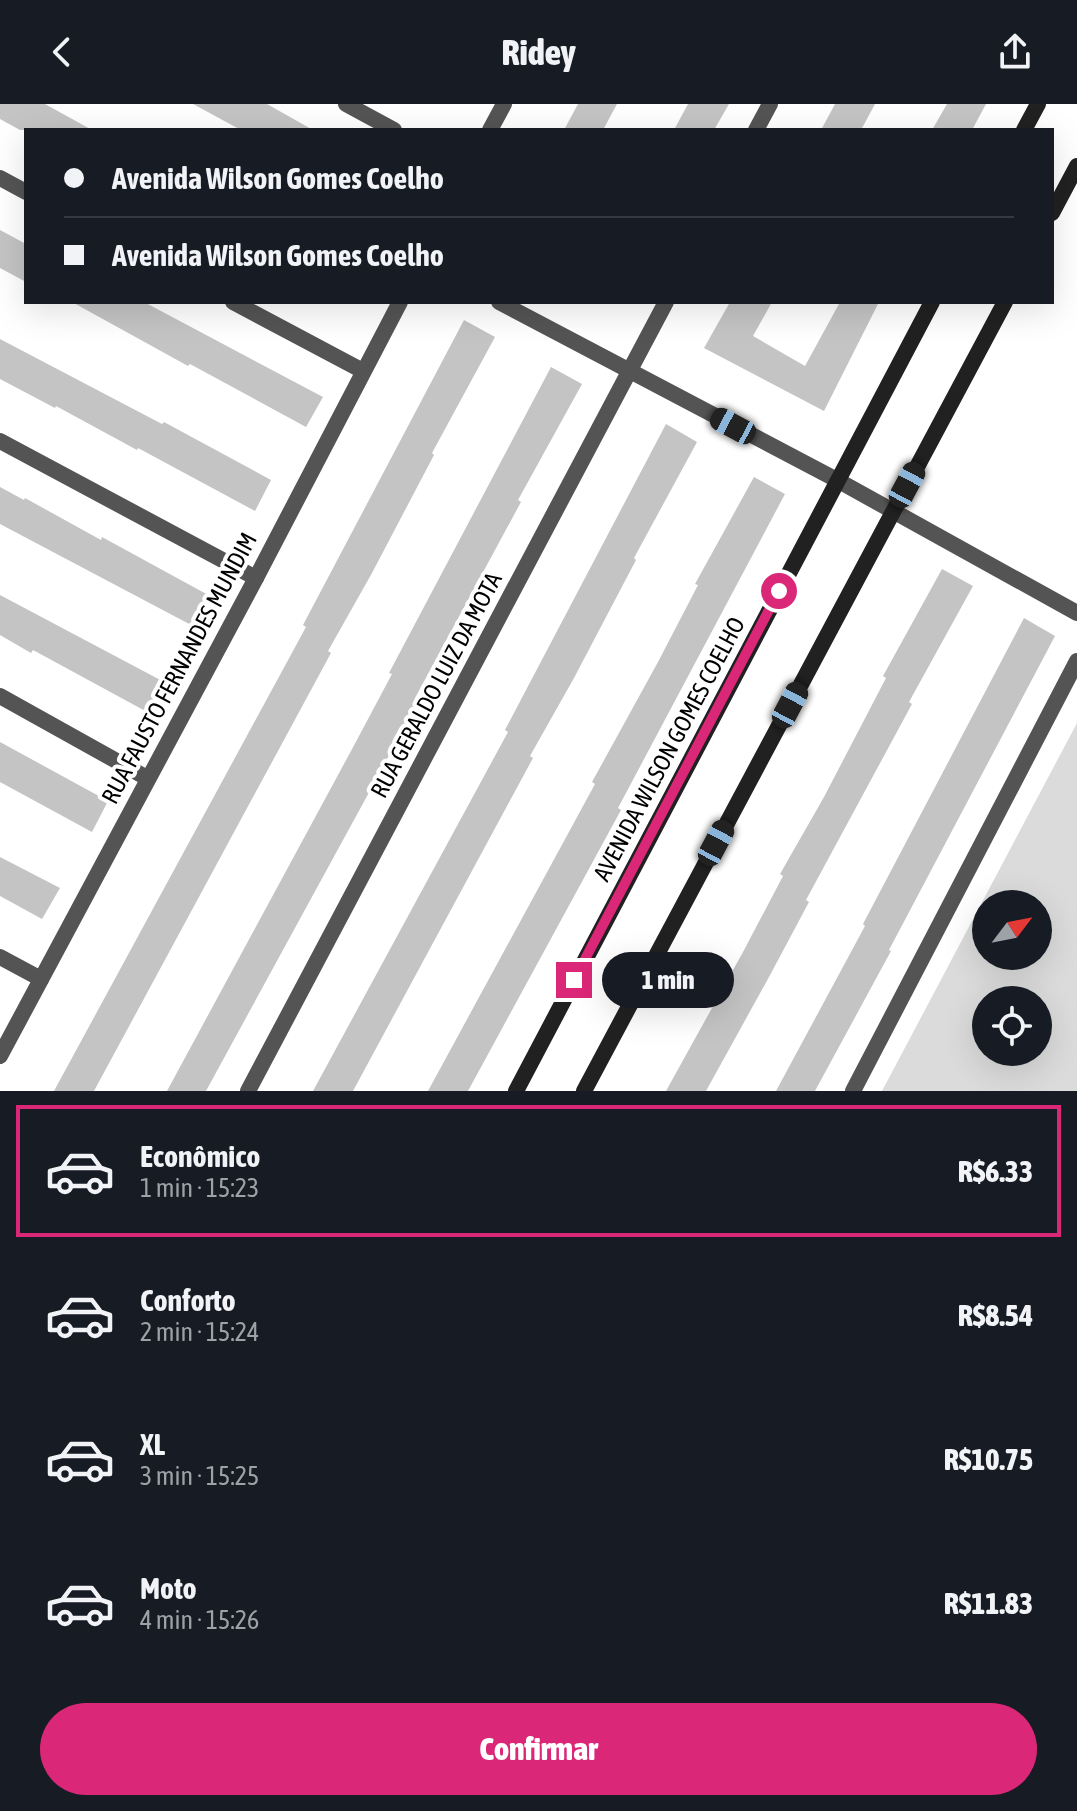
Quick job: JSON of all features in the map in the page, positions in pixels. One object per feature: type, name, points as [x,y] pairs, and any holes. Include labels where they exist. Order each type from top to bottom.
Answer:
[{"type":"street","points":[[346,104],[390,128]]},
{"type":"street","points":[[491,128],[504,104]]},
{"type":"street","points":[[757,128],[770,104]]},
{"type":"street","points":[[1025,128],[1038,104]]},
{"type":"street","points":[[1054,209],[1077,166]]},
{"type":"street","points":[[0,178],[24,191]]},
{"type":"street","points":[[237,304],[363,371]]},
{"type":"street","name":"RUA FAUSTO FERNANDES MUNDIM","points":[[0,1056],[399,304]]},
{"type":"street","points":[[503,304],[837,480],[1077,613]]},
{"type":"street","name":"RUA GERALDO LUIZ DA MOTA","points":[[248,1091],[665,304]]},
{"type":"street","name":"AVENIDA WILSON GOMES COELHO","points":[[516,1091],[931,304]]},
{"type":"street","points":[[584,1091],[1004,304]]},
{"type":"street","points":[[0,441],[256,578]]},
{"type":"street","points":[[853,1091],[1077,661]]},
{"type":"street","points":[[0,696],[147,778]]},
{"type":"street","points":[[0,957],[41,979]]},
{"type":"shaded area","points":[[1077,723],[1077,1091],[882,1091],[972,921],[972,970],[1052,970],[1052,890],[989,890]]},
{"type":"building","points":[[0,104],[45,104],[88,128],[20,130],[0,119]]},
{"type":"building","points":[[193,104],[267,104],[309,128],[237,128]]},
{"type":"building","points":[[578,104],[617,104],[604,128],[565,128]]},
{"type":"building","points":[[688,104],[729,104],[715,128],[675,128]]},
{"type":"building","points":[[835,104],[875,104],[862,128],[822,128]]},
{"type":"building","points":[[947,104],[986,104],[973,128],[933,128]]},
{"type":"building","points":[[0,230],[24,243],[24,281],[0,268]]},
{"type":"building","points":[[76,304],[148,304],[323,397],[306,427],[190,364],[188,366]]},
{"type":"building","points":[[729,304],[771,304],[753,336],[805,366],[839,304],[878,304],[824,411],[704,348]]},
{"type":"building","points":[[464,320],[495,337],[328,651],[331,653],[94,1091],[54,1091],[306,627],[303,625]]},
{"type":"building","points":[[0,339],[271,480],[255,511],[0,379]]},
{"type":"building","points":[[551,367],[582,384],[518,500],[521,502],[415,698],[418,700],[378,776],[206,1091],[167,1091],[392,674],[389,673]]},
{"type":"building","points":[[666,424],[697,442],[530,756],[533,758],[353,1091],[313,1091],[508,732],[505,730]]},
{"type":"building","points":[[754,477],[785,494],[618,808],[621,810],[468,1091],[428,1091],[595,784],[592,782]]},
{"type":"building","points":[[0,487],[101,540],[102,537],[210,596],[193,626],[0,524]]},
{"type":"building","points":[[942,569],[973,586],[806,900],[809,902],[706,1091],[666,1091],[743,952],[783,876],[780,874],[824,797],[886,678],[883,676]]},
{"type":"building","points":[[0,595],[166,683],[149,713],[0,635]]},
{"type":"building","points":[[1024,618],[1055,636],[891,951],[815,1091],[776,1091],[865,926],[863,924]]},
{"type":"building","points":[[0,742],[108,801],[92,832],[0,782]]},
{"type":"building","points":[[0,857],[60,888],[42,919],[0,896]]},
{"type":"route","points":[[574,980],[779,591]]}]
